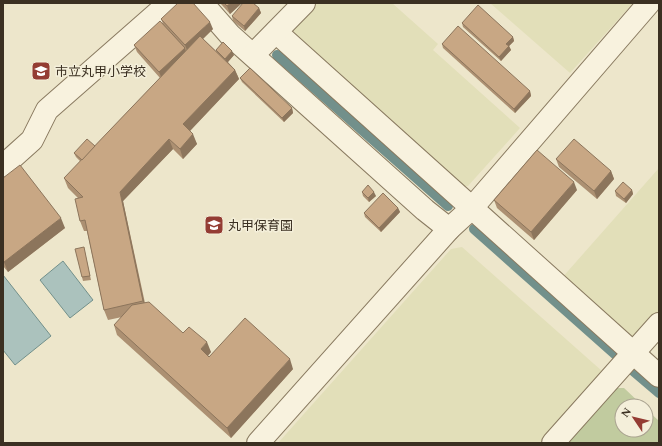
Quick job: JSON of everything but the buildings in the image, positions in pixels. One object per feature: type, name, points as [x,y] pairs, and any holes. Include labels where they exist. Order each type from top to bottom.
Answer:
[{"type":"street","points":[[3,166],[32,140],[47,110],[170,3]]},
{"type":"street","points":[[202,3],[230,35],[425,210],[449,229]]},
{"type":"street","points":[[253,55],[304,3]]},
{"type":"street","points":[[258,443],[449,229],[472,208],[649,3]]},
{"type":"street","points":[[276,32],[659,376]]},
{"type":"street","points":[[553,443],[659,324]]},
{"type":"shaded area","points":[[317,3],[392,3],[438,44],[433,50],[520,128],[468,186],[458,187],[292,38],[291,29]]},
{"type":"shaded area","points":[[490,3],[633,3],[570,73]]},
{"type":"shaded area","points":[[659,168],[659,315],[638,339],[628,340],[561,279]]},
{"type":"shaded area","points":[[462,247],[602,371],[602,379],[545,443],[278,443],[451,249]]},
{"type":"green space","points":[[612,388],[624,388],[635,398],[614,398],[614,438],[654,438],[654,416],[659,421],[659,443],[563,443]]},
{"type":"water","points":[[63,261],[93,300],[70,318],[40,280]]},
{"type":"water","points":[[3,275],[51,336],[15,365],[3,350]]},
{"type":"waterway","points":[[277,55],[448,206]]},
{"type":"waterway","points":[[474,229],[617,356]]},
{"type":"waterway","points":[[632,370],[659,393]]},
{"type":"place","name":"市立丸甲小学校","points":[[41,71]]},
{"type":"place","name":"丸甲保育園","points":[[214,225]]}]
